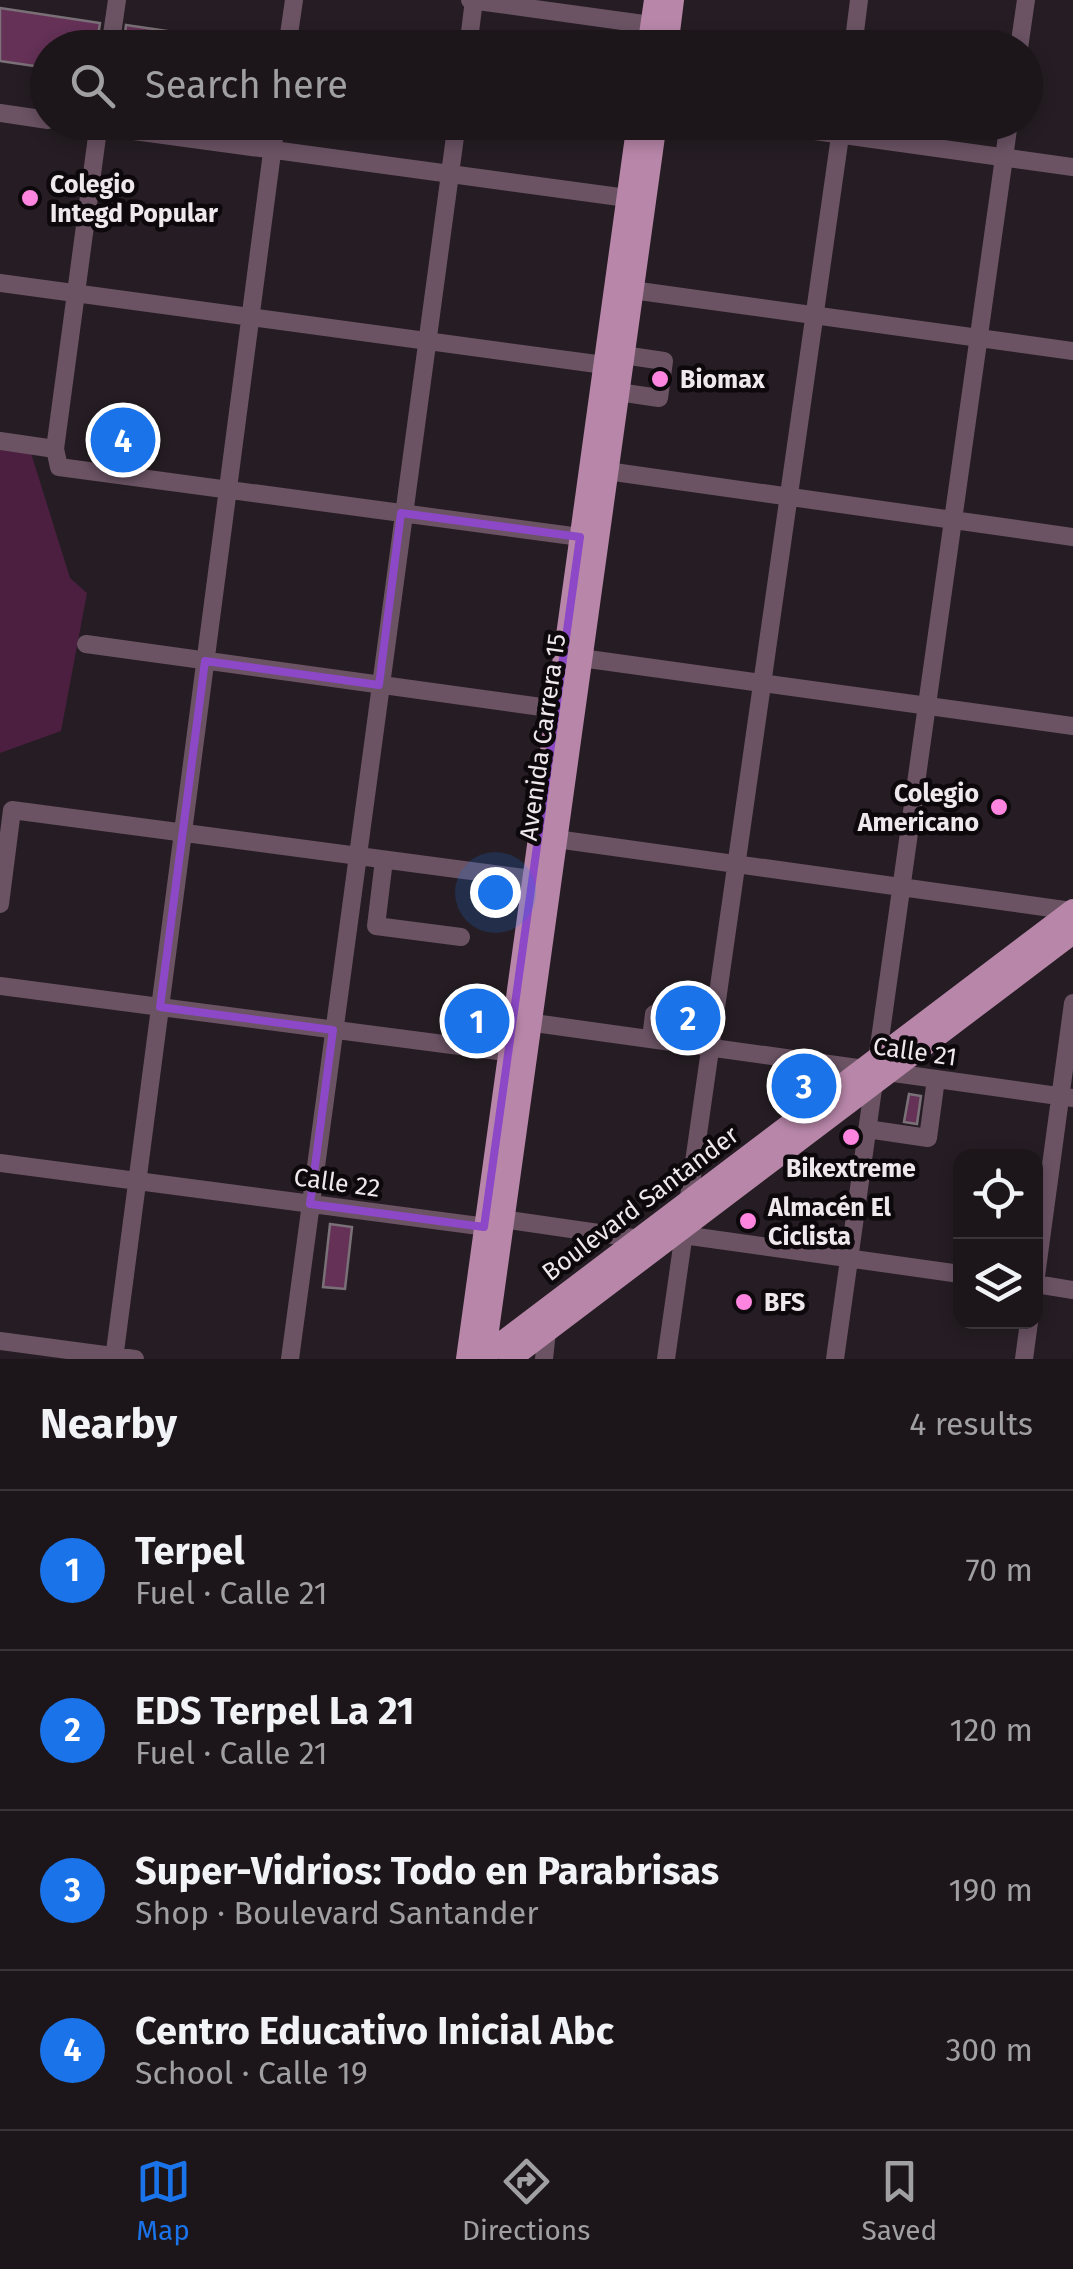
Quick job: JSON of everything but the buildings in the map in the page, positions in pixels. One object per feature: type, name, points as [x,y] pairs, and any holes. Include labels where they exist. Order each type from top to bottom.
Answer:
[{"type":"main road","points":[[651,30],[655,0]]},
{"type":"main road","points":[[669,30],[673,0]]},
{"type":"main road","name":"Avenida Carrera 15","points":[[479,1358],[516,1054],[556,839],[618,392],[614,360],[635,140]]},
{"type":"main road","name":"Avenida Carrera 15","points":[[521,1021],[532,879],[580,537],[614,360],[632,290],[653,140]]},
{"type":"main road","name":"Boulevard Santander","points":[[510,1359],[678,1235],[1073,911]]},
{"type":"main road","name":"Boulevard Santander","points":[[479,1358],[690,1200],[1073,933]]},
{"type":"street","points":[[113,30],[117,0]]},
{"type":"street","points":[[290,30],[294,0]]},
{"type":"street","points":[[470,30],[473,0],[620,30]]},
{"type":"street","points":[[855,30],[859,0]]},
{"type":"street","points":[[1022,30],[1026,0]]},
{"type":"street","points":[[0,113],[30,117]]},
{"type":"street","points":[[57,458],[74,293],[97,140]]},
{"type":"street","points":[[203,140],[627,198]]},
{"type":"street","points":[[114,1358],[273,140]]},
{"type":"street","points":[[290,1359],[455,140]]},
{"type":"street","points":[[666,1359],[678,1235],[690,1200],[839,140]]},
{"type":"street","points":[[905,140],[1073,167]]},
{"type":"street","points":[[835,1359],[1006,140]]},
{"type":"street","points":[[0,283],[426,341],[614,360],[664,361],[659,398],[618,392]]},
{"type":"street","points":[[632,290],[1073,352]]},
{"type":"street","points":[[0,442],[57,458],[228,490],[580,537]]},
{"type":"street","points":[[607,471],[1073,537]]},
{"type":"street","points":[[86,644],[556,709]]},
{"type":"street","points":[[581,658],[1073,726]]},
{"type":"street","points":[[0,904],[12,810],[532,879]]},
{"type":"street","points":[[556,839],[1073,911]]},
{"type":"street","points":[[384,860],[376,926],[461,937]]},
{"type":"street","points":[[0,986],[333,1030],[458,1040],[516,1054]]},
{"type":"street","points":[[1042,1239],[1067,1097],[1073,1003]]},
{"type":"street","points":[[650,1039],[654,1014],[715,1022]]},
{"type":"street","name":"Calle 21","points":[[484,1016],[1067,1097]]},
{"type":"street","points":[[866,1129],[928,1138],[936,1079]]},
{"type":"street","name":"Calle 22","points":[[0,1163],[310,1204],[638,1239],[678,1235],[953,1273]]},
{"type":"street","points":[[1043,1285],[1073,1290]]},
{"type":"street","points":[[1024,1359],[1028,1329]]},
{"type":"street","points":[[544,1359],[547,1332]]},
{"type":"street","points":[[0,1342],[135,1359]]},
{"type":"highlighted area","points":[[401,513],[580,537],[484,1227],[310,1204],[333,1030],[160,1007],[205,661],[379,685]]},
{"type":"shaded area","points":[[0,446],[30,450],[70,578],[87,593],[61,731],[0,753]]},
{"type":"tunnel","points":[[464,1034],[484,1016]]},
{"type":"place","name":"Colegio Integd Popular","points":[[30,198]]},
{"type":"place","name":"Biomax","points":[[660,379]]},
{"type":"place","name":"Centro Educativo Inicial Abc","points":[[123,440]]},
{"type":"place","name":"Colegio Americano","points":[[999,807]]},
{"type":"place","name":"EDS Terpel La 21","points":[[688,1018]]},
{"type":"place","name":"Terpel","points":[[477,1021]]},
{"type":"place","name":"Super-Vidrios: Todo en Parabrisas","points":[[804,1086]]},
{"type":"place","name":"Bikextreme","points":[[851,1137]]},
{"type":"place","name":"Almacén El Ciclista","points":[[748,1221]]},
{"type":"place","name":"BFS","points":[[744,1302]]}]
